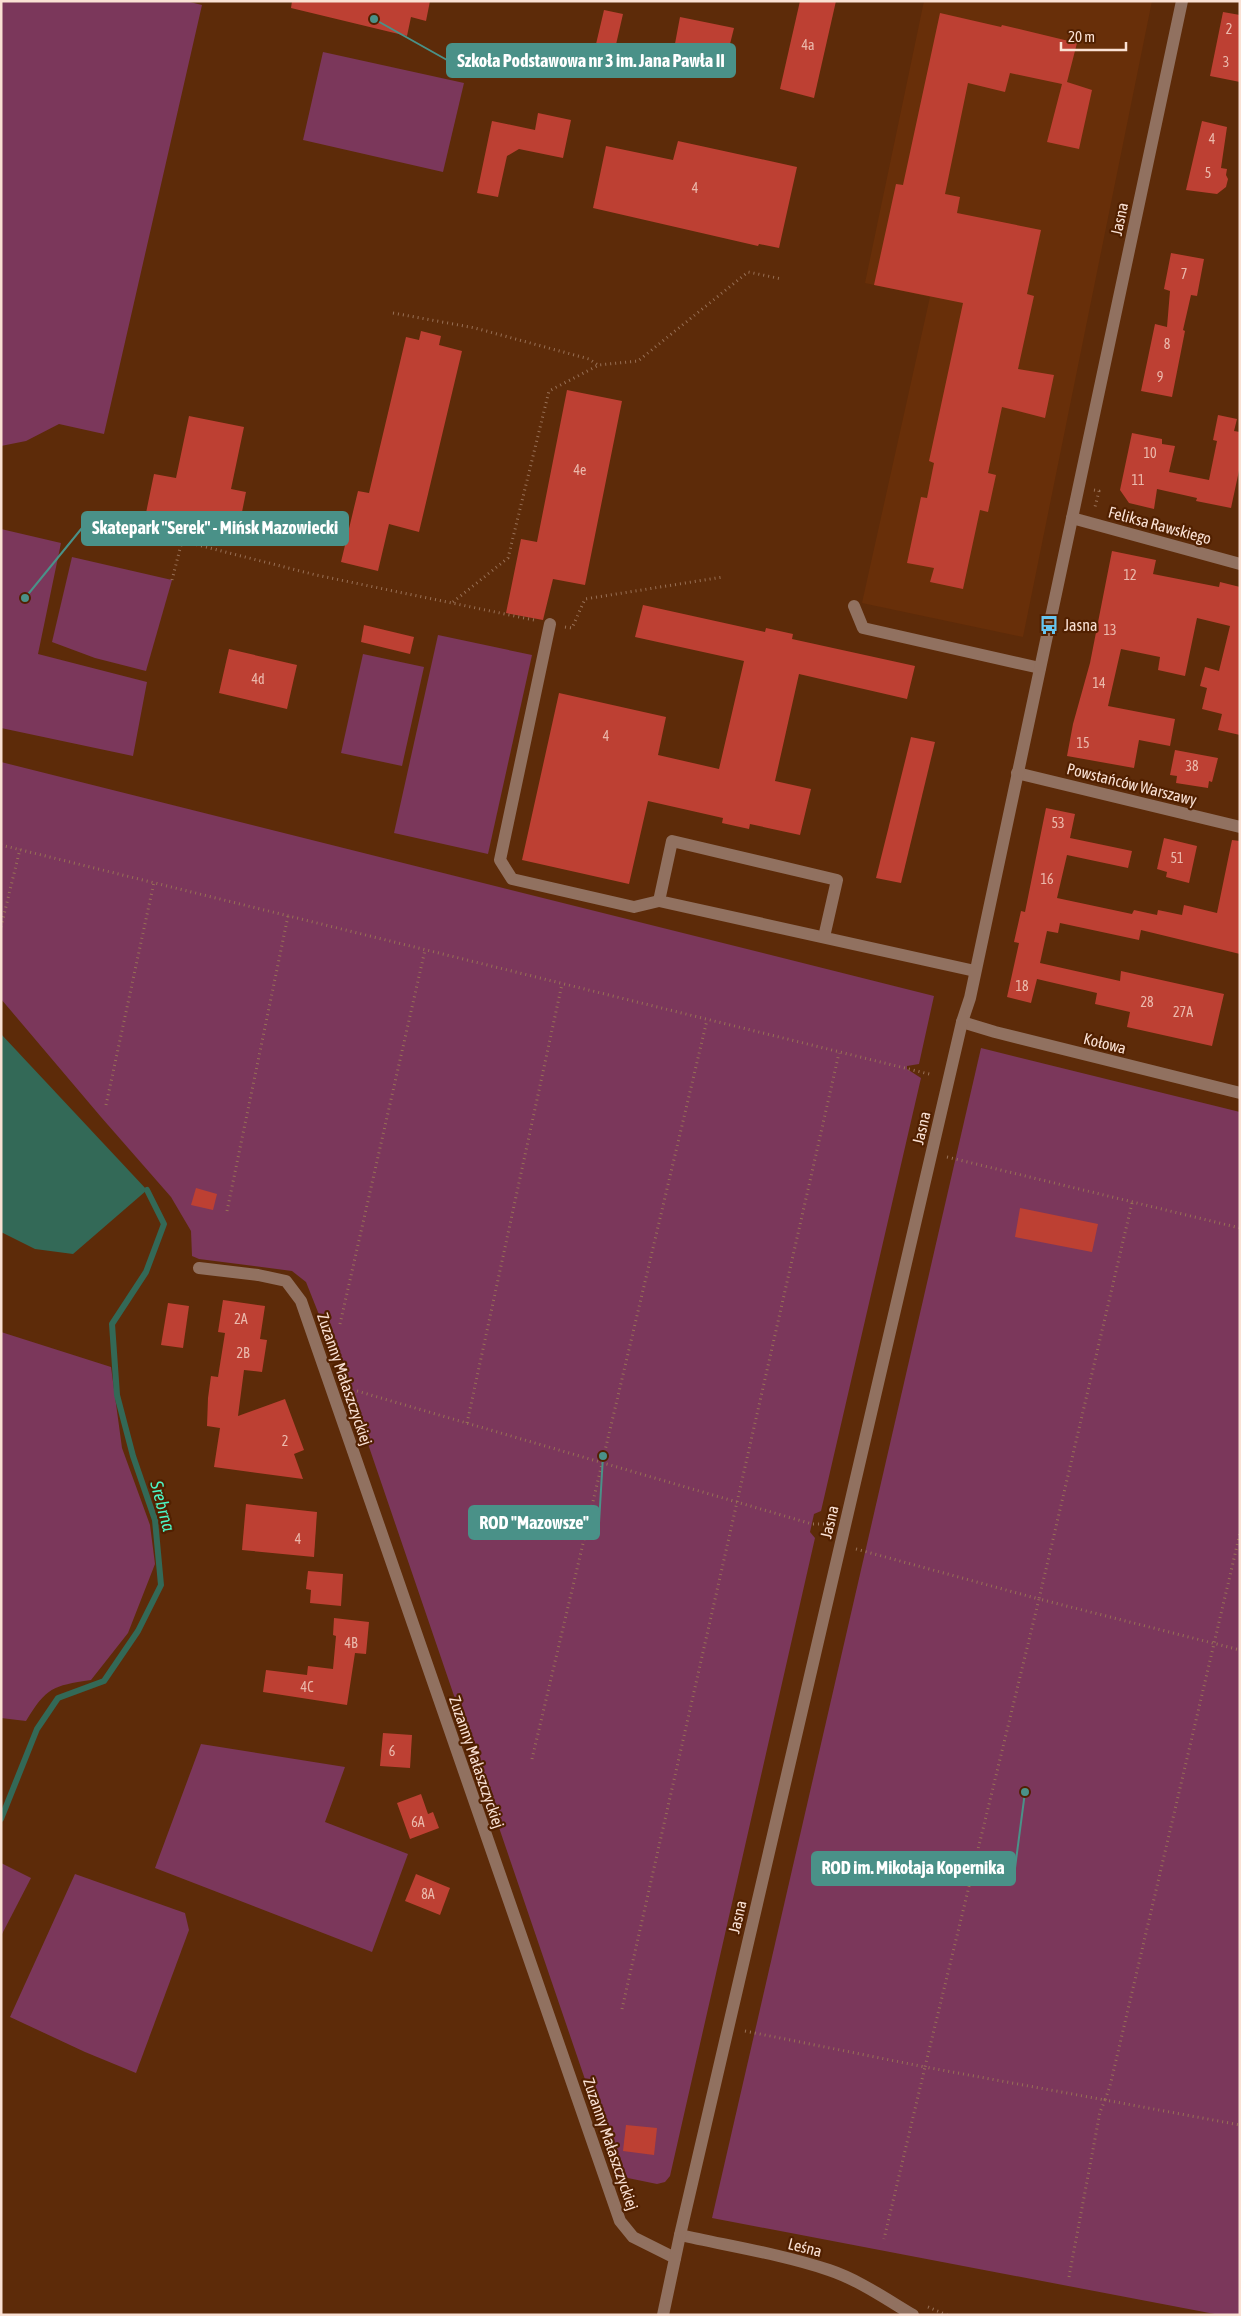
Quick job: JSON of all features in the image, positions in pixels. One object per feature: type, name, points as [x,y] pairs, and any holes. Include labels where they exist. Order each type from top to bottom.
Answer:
[{"type":"street","name":"Jasna","points":[[675,2258],[962,1022],[976,971],[1182,1]]},
{"type":"street","name":"Feliksa Rawskiego","points":[[1072,518],[1240,564]]},
{"type":"street","points":[[854,606],[863,628],[1040,668]]},
{"type":"street","points":[[550,624],[500,860],[512,879],[634,908],[659,901],[976,971]]},
{"type":"street","name":"Powstańców Warszawy","points":[[1017,773],[1240,827]]},
{"type":"street","points":[[659,901],[672,841],[837,880],[824,937]]},
{"type":"street","name":"Kołowa","points":[[962,1022],[995,1032],[1240,1093]]},
{"type":"street","name":"Zuzanny Małaszczyckiej","points":[[199,1268],[286,1282],[301,1301],[620,2222],[633,2237],[675,2258]]},
{"type":"street","name":"Leśna","points":[[680,2235],[830,2270],[858,2283],[914,2315]]},
{"type":"street","points":[[664,2315],[675,2258]]},
{"type":"path","points":[[452,602],[508,558],[549,391],[599,365],[638,361],[748,272],[782,279]]},
{"type":"path","points":[[394,314],[475,328],[589,359],[599,365]]},
{"type":"path","points":[[172,580],[182,541],[316,575],[572,628],[584,599],[722,577]]},
{"type":"path","points":[[1,845],[935,1076],[937,1066]]},
{"type":"path","points":[[1,927],[20,849]]},
{"type":"path","points":[[106,1105],[154,882]]},
{"type":"path","points":[[227,1211],[288,916]]},
{"type":"path","points":[[340,1324],[425,950]]},
{"type":"path","points":[[467,1423],[562,984]]},
{"type":"path","points":[[532,1759],[708,1020]]},
{"type":"path","points":[[622,2009],[839,1053]]},
{"type":"path","points":[[956,1159],[1240,1228]]},
{"type":"path","points":[[884,2239],[1039,1599],[1132,1203]]},
{"type":"path","points":[[358,1391],[812,1524]]},
{"type":"path","points":[[1069,2277],[1100,2112],[1110,2086],[1240,1533]]},
{"type":"path","points":[[853,1549],[1240,1650]]},
{"type":"path","points":[[742,2031],[1240,2125]]},
{"type":"shaded area","points":[[1,1],[186,1],[202,5],[104,434],[59,424],[26,441],[1,446]]},
{"type":"shaded area","points":[[924,1],[1152,1],[1023,637],[862,603],[930,297],[865,283]]},
{"type":"shaded area","points":[[323,52],[464,83],[443,172],[303,140]]},
{"type":"shaded area","points":[[1,529],[61,543],[38,654],[147,682],[133,756],[1,728]]},
{"type":"shaded area","points":[[72,557],[172,580],[146,671],[95,658],[52,642]]},
{"type":"shaded area","points":[[438,635],[532,655],[488,854],[394,833]]},
{"type":"shaded area","points":[[363,654],[424,667],[402,766],[341,753]]},
{"type":"shaded area","points":[[1,762],[934,996],[919,1064],[907,1066],[907,1069],[921,1078],[821,1511],[814,1514],[810,1532],[815,1538],[670,2176],[665,2182],[657,2184],[618,2176],[353,1400],[306,1282],[292,1271],[199,1259],[192,1256],[191,1231],[171,1197],[1,999]]},
{"type":"shaded area","points":[[1,1034],[147,1190],[73,1254],[35,1249],[1,1232]]},
{"type":"shaded area","points":[[981,1048],[1240,1112],[1240,2315],[1220,2315],[712,2218]]},
{"type":"shaded area","points":[[1,1332],[111,1367],[122,1448],[150,1525],[155,1564],[128,1633],[91,1680],[67,1684],[52,1690],[40,1701],[26,1721],[1,1718]]},
{"type":"shaded area","points":[[201,1744],[345,1767],[325,1822],[408,1854],[372,1952],[155,1868]]},
{"type":"shaded area","points":[[1,1863],[31,1878],[1,1936]]},
{"type":"shaded area","points":[[75,1874],[185,1913],[189,1930],[136,2073],[85,2052],[10,2017]]},
{"type":"building","points":[[292,1],[430,1],[426,21],[411,17],[407,36],[291,8]]},
{"type":"building","points":[[800,1],[836,1],[814,98],[780,89]]},
{"type":"building","points":[[604,10],[623,14],[612,62],[593,57]]},
{"type":"building","points":[[1223,12],[1240,15],[1240,82],[1210,76]]},
{"type":"building","points":[[940,13],[1001,27],[1002,25],[1077,43],[1067,82],[1092,90],[1079,149],[1047,142],[1062,84],[1010,73],[1005,92],[968,83],[945,194],[960,197],[957,213],[1041,230],[1027,294],[1034,296],[1018,369],[1054,375],[1045,418],[1002,407],[988,473],[996,475],[988,512],[980,510],[963,589],[930,582],[934,568],[907,563],[921,497],[927,498],[934,463],[929,461],[963,303],[874,285],[896,184],[903,185]]},
{"type":"building","points":[[680,17],[734,28],[726,60],[674,49]]},
{"type":"building","points":[[538,113],[571,120],[563,158],[519,149],[507,156],[498,197],[477,193],[492,121],[535,130]]},
{"type":"building","points":[[1202,121],[1227,127],[1221,168],[1227,169],[1226,175],[1228,179],[1226,187],[1217,194],[1186,190]]},
{"type":"building","points":[[678,141],[797,167],[779,248],[759,244],[758,246],[593,208],[606,146],[673,160]]},
{"type":"building","points":[[1171,253],[1204,259],[1197,296],[1191,295],[1172,397],[1141,391],[1155,324],[1167,327],[1170,291],[1164,289]]},
{"type":"building","points":[[421,331],[441,336],[439,345],[462,351],[419,532],[389,524],[378,571],[341,562],[358,491],[369,493],[406,337],[419,340]]},
{"type":"building","points":[[567,390],[622,401],[585,585],[553,579],[543,620],[506,613],[521,539],[537,542]]},
{"type":"building","points":[[1218,415],[1237,419],[1234,431],[1240,432],[1240,466],[1231,508],[1196,501],[1197,498],[1157,489],[1154,509],[1129,503],[1120,490],[1132,433],[1162,439],[1162,444],[1175,446],[1169,472],[1209,480],[1217,441],[1213,440]]},
{"type":"building","points":[[189,416],[244,427],[231,489],[246,492],[238,532],[146,513],[154,474],[176,478]]},
{"type":"building","points":[[1112,551],[1156,560],[1153,574],[1219,587],[1220,582],[1240,587],[1240,735],[1218,730],[1222,714],[1202,709],[1207,688],[1200,686],[1205,667],[1219,671],[1230,626],[1197,618],[1185,676],[1158,670],[1160,657],[1121,649],[1108,706],[1175,719],[1170,746],[1139,740],[1134,768],[1067,756],[1073,724],[1090,663]]},
{"type":"building","points":[[643,605],[765,632],[766,628],[793,634],[792,639],[915,666],[907,699],[799,674],[775,781],[811,789],[800,835],[750,824],[749,829],[722,823],[723,818],[648,801],[629,884],[522,860],[559,693],[666,717],[658,755],[719,769],[744,661],[635,637]]},
{"type":"building","points":[[364,625],[414,637],[410,654],[361,642]]},
{"type":"building","points":[[229,649],[297,665],[287,709],[219,693]]},
{"type":"building","points":[[911,737],[935,742],[901,883],[876,878]]},
{"type":"building","points":[[1175,750],[1218,758],[1212,782],[1209,781],[1208,788],[1176,783],[1177,776],[1170,775]]},
{"type":"building","points":[[1046,808],[1075,814],[1070,838],[1132,851],[1128,868],[1067,855],[1057,898],[1132,914],[1134,910],[1157,915],[1158,910],[1182,915],[1184,905],[1217,913],[1232,840],[1240,841],[1240,954],[1141,930],[1139,940],[1060,923],[1058,933],[1047,931],[1040,963],[1120,981],[1121,971],[1224,994],[1212,1046],[1127,1027],[1130,1012],[1095,1004],[1097,993],[1037,979],[1031,1003],[1007,997],[1019,943],[1014,942],[1021,911],[1025,912]]},
{"type":"building","points":[[1164,838],[1197,846],[1189,883],[1166,877],[1167,872],[1157,869]]},
{"type":"building","points":[[196,1188],[217,1194],[213,1210],[191,1205]]},
{"type":"building","points":[[1020,1208],[1098,1224],[1092,1252],[1015,1237]]},
{"type":"building","points":[[223,1300],[265,1306],[260,1339],[267,1340],[262,1372],[244,1370],[238,1416],[285,1399],[304,1450],[294,1454],[303,1479],[214,1467],[220,1428],[207,1426],[208,1398],[211,1376],[218,1377],[225,1333],[218,1332]]},
{"type":"building","points":[[168,1303],[189,1306],[183,1348],[161,1345]]},
{"type":"building","points":[[246,1504],[317,1512],[314,1557],[242,1550]]},
{"type":"building","points":[[308,1571],[343,1574],[341,1606],[310,1603],[311,1590],[306,1589]]},
{"type":"building","points":[[334,1618],[369,1622],[366,1654],[355,1653],[347,1705],[263,1692],[266,1670],[307,1675],[308,1666],[333,1669],[336,1636],[333,1635]]},
{"type":"building","points":[[383,1733],[412,1735],[410,1768],[380,1766]]},
{"type":"building","points":[[421,1794],[428,1814],[433,1812],[439,1828],[410,1839],[397,1803]]},
{"type":"building","points":[[416,1874],[450,1888],[440,1915],[405,1901]]},
{"type":"building","points":[[626,2125],[657,2128],[654,2155],[623,2151]]},
{"type":"waterway","name":"Srebrna","points":[[1,1819],[37,1729],[58,1698],[104,1681],[138,1631],[161,1585],[155,1520],[133,1456],[117,1395],[112,1324],[146,1272],[164,1224],[147,1190]]},
{"type":"place","name":"Szkoła Podstawowa nr 3 im. Jana Pawła II","points":[[374,19]]},
{"type":"place","name":"Skatepark \"Serek\" - Mińsk Mazowiecki","points":[[25,598]]},
{"type":"place","name":"Jasna","points":[[1049,625]]},
{"type":"place","name":"ROD \"Mazowsze\"","points":[[603,1456]]},
{"type":"place","name":"ROD im. Mikołaja Kopernika","points":[[1025,1792]]}]
